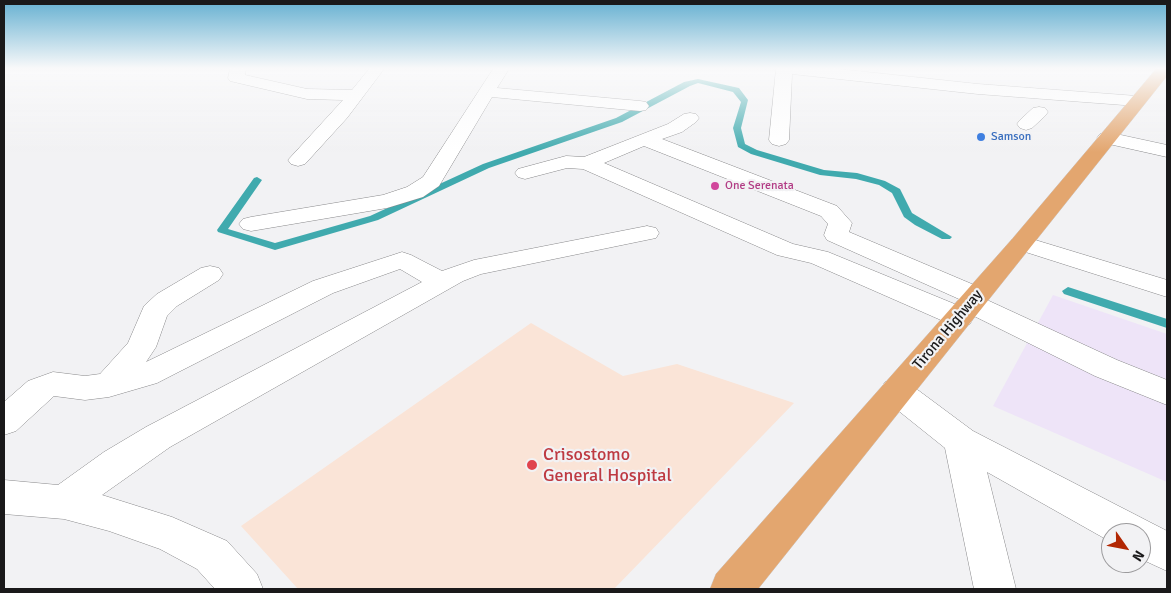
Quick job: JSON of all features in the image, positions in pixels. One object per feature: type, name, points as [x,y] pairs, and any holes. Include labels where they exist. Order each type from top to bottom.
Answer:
[{"type":"main road","name":"Tirona Highway","points":[[730,589],[1022,243],[1140,97]]},
{"type":"street","points":[[298,160],[355,97]]},
{"type":"street","points":[[251,224],[387,202],[414,192],[431,181],[484,97]]},
{"type":"street","points":[[538,97],[640,106]]},
{"type":"street","points":[[779,140],[788,97]]},
{"type":"street","points":[[1079,97],[1136,101]]},
{"type":"street","points":[[587,163],[644,138],[675,128],[690,118]]},
{"type":"street","points":[[644,138],[829,210],[840,223],[836,235],[819,257]]},
{"type":"street","points":[[1107,138],[1167,151]]},
{"type":"street","points":[[525,173],[566,162],[587,163],[786,250],[819,257],[969,305]]},
{"type":"street","points":[[64,502],[117,463],[158,437],[442,282],[474,268],[648,233]]},
{"type":"street","points":[[836,235],[969,305],[1106,368],[1167,393]]},
{"type":"street","points":[[1022,243],[1167,289]]},
{"type":"street","points":[[4,422],[39,389],[47,385],[85,388],[110,385],[146,374],[323,287],[402,260],[442,282]]},
{"type":"street","points":[[110,385],[141,347],[154,313],[167,300],[210,274]]},
{"type":"street","points":[[896,391],[961,441],[1113,523]]},
{"type":"street","points":[[961,441],[995,589]]},
{"type":"street","points":[[4,497],[64,502],[172,534],[212,555],[242,589]]},
{"type":"street","points":[[1151,543],[1167,552]]},
{"type":"shaded area","points":[[1053,295],[1167,334],[1167,482],[993,406]]},
{"type":"shaded area","name":"Crisostomo General Hospital","points":[[531,323],[623,376],[677,364],[794,403],[614,589],[298,589],[241,526]]},
{"type":"waterway","points":[[257,180],[222,230],[275,247],[374,218],[486,166],[619,120],[663,97]]},
{"type":"waterway","points":[[741,97],[745,102],[737,128],[741,145],[754,152],[823,173],[857,176],[882,183],[896,191],[908,215],[946,237]]},
{"type":"waterway","points":[[1068,291],[1167,324]]},
{"type":"place","name":"Samson","points":[[981,137]]},
{"type":"place","name":"One Serenata","points":[[715,186]]},
{"type":"place","name":"Crisostomo General Hospital","points":[[532,465]]}]
